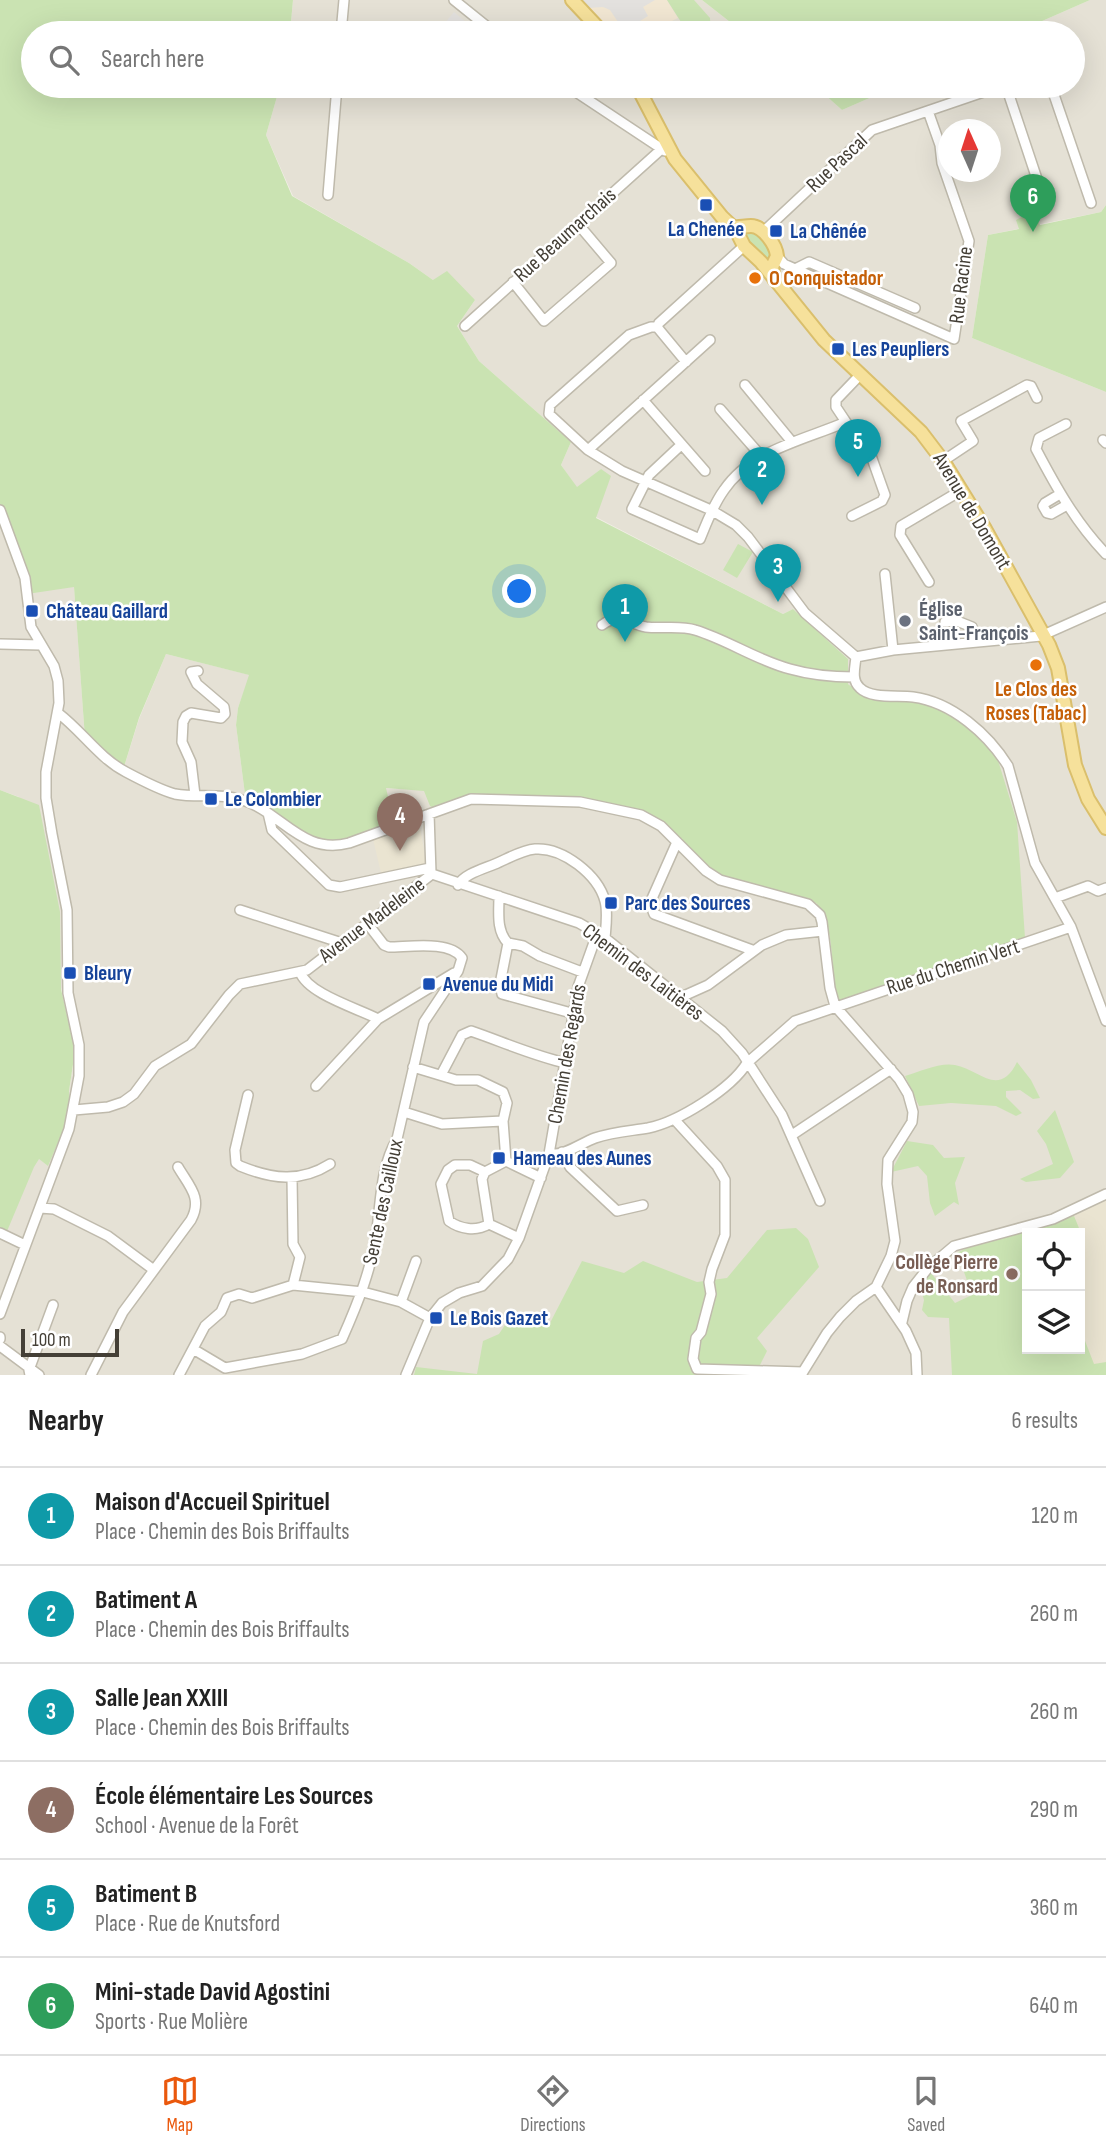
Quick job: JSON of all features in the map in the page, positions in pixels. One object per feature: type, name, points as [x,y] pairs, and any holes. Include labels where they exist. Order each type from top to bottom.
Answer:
[{"type":"main road","points":[[572,0],[592,21]]},
{"type":"main road","points":[[643,98],[658,127],[661,146],[675,159],[722,217],[773,261]]},
{"type":"main road","points":[[741,234],[755,227],[763,232],[774,246],[773,261]]},
{"type":"main road","name":"Avenue de Domont","points":[[773,261],[774,279],[824,340],[921,432],[962,490],[1045,635],[1058,668],[1071,751],[1079,777],[1088,799],[1106,828]]},
{"type":"street","points":[[342,21],[344,0]]},
{"type":"street","points":[[454,0],[480,21]]},
{"type":"street","points":[[328,195],[336,98]]},
{"type":"street","points":[[585,98],[661,146]]},
{"type":"street","name":"Rue Pascal","points":[[763,232],[872,130],[964,98]]},
{"type":"street","points":[[1008,98],[1043,197]]},
{"type":"street","points":[[1055,98],[1090,203]]},
{"type":"street","name":"Rue Racine","points":[[795,269],[954,339],[969,241],[942,163],[940,145],[929,111]]},
{"type":"street","points":[[646,139],[658,127]]},
{"type":"street","name":"Rue Beaumarchais","points":[[466,326],[661,146]]},
{"type":"street","points":[[513,282],[544,321],[611,263],[578,225]]},
{"type":"street","points":[[657,327],[741,234]]},
{"type":"street","points":[[773,261],[795,269],[809,262],[915,308]]},
{"type":"street","points":[[657,327],[686,362]]},
{"type":"street","points":[[657,327],[629,335],[550,405],[549,414],[588,450],[644,481],[711,510],[736,525],[805,613],[856,657]]},
{"type":"street","points":[[588,450],[710,340]]},
{"type":"street","points":[[852,516],[882,501],[885,495],[869,450],[836,407],[836,400],[860,375]]},
{"type":"street","points":[[745,385],[792,442]]},
{"type":"street","points":[[943,461],[973,441],[961,421],[1027,385],[1031,386],[1037,398]]},
{"type":"street","points":[[643,400],[705,471]]},
{"type":"street","points":[[720,409],[762,457]]},
{"type":"street","points":[[681,445],[644,481],[632,509],[700,539],[711,510],[740,470],[792,442],[846,422]]},
{"type":"street","points":[[1066,424],[1039,438],[1036,449],[1060,494],[1087,535],[1105,552]]},
{"type":"street","points":[[929,582],[900,535],[901,526],[962,490]]},
{"type":"street","points":[[1060,494],[1045,503],[1043,506],[1047,513],[1051,514],[1067,505]]},
{"type":"street","points":[[0,510],[25,578],[29,620],[56,673],[59,690],[58,713],[45,790],[64,910],[65,975],[79,1056],[69,1129],[0,1314]]},
{"type":"street","points":[[885,574],[893,650]]},
{"type":"street","points":[[856,657],[893,650],[1045,635],[1106,607]]},
{"type":"street","points":[[602,625],[609,620],[623,618],[644,627],[693,629],[760,660],[791,670],[833,678],[854,677]]},
{"type":"street","points":[[945,622],[957,621],[972,627],[976,642]]},
{"type":"street","points":[[0,644],[41,645]]},
{"type":"street","points":[[856,657],[855,683],[866,692],[916,697],[946,708],[968,722],[1001,755],[1008,766],[1035,863],[1071,927],[1106,1021]]},
{"type":"street","points":[[195,795],[191,762],[182,742],[183,722],[191,713],[215,719],[222,718],[225,714],[224,707],[193,679],[191,672],[198,671]]},
{"type":"street","points":[[58,713],[107,760],[125,772],[174,794],[240,799],[268,813],[306,839],[328,846],[349,843],[471,799],[580,802],[641,815],[661,826],[706,871],[720,880],[808,904],[820,915],[835,1006],[891,1069],[908,1094],[913,1112],[912,1122],[888,1160],[887,1184],[895,1241],[876,1287],[840,1317],[802,1374],[697,1369],[692,1359],[696,1338],[701,1332],[711,1294],[709,1282],[712,1269],[725,1235],[725,1180],[717,1166],[674,1119]]},
{"type":"street","points":[[268,813],[272,830],[329,885],[340,887],[431,871],[429,814]]},
{"type":"street","points":[[51,829],[65,899],[69,937],[68,993]]},
{"type":"street","points":[[677,842],[650,903],[654,914],[752,950]]},
{"type":"street","name":"Chemin des Regards","points":[[406,1375],[429,1318],[442,1303],[458,1293],[482,1286],[508,1259],[519,1238],[549,1154],[582,972],[601,936],[606,902],[599,886],[565,856],[547,849],[527,850],[461,880],[458,885]]},
{"type":"street","name":"Chemin des Laitières","points":[[431,871],[458,885],[564,917],[601,936],[722,1031],[742,1054],[782,1115],[820,1200]]},
{"type":"street","name":"Avenue Madeleine","points":[[74,1105],[117,1105],[129,1098],[155,1066],[191,1044],[240,984],[307,970],[431,871]]},
{"type":"street","points":[[1055,898],[1088,886],[1098,891],[1106,888]]},
{"type":"street","points":[[499,896],[499,925],[503,938],[508,943],[523,946],[540,956],[582,972]]},
{"type":"street","points":[[240,910],[342,943]]},
{"type":"street","points":[[368,923],[384,945],[389,947],[444,947],[458,952],[462,958],[458,971],[424,1023],[404,1112],[442,1125],[502,1121]]},
{"type":"street","name":"Rue du Chemin Vert","points":[[549,1154],[562,1152],[595,1138],[624,1130],[650,1128],[674,1119],[708,1099],[795,1021],[1071,927]]},
{"type":"street","points":[[679,998],[708,985],[752,950],[786,935],[823,931]]},
{"type":"street","points":[[508,943],[499,989],[507,997],[575,1014]]},
{"type":"street","points":[[316,1086],[378,1019],[458,971]]},
{"type":"street","points":[[300,972],[303,981],[333,999],[378,1019]]},
{"type":"street","points":[[440,1075],[462,1035],[471,1031],[541,1057],[566,1063]]},
{"type":"street","points":[[413,1067],[456,1080],[478,1080],[503,1092],[507,1103],[502,1121],[506,1161]]},
{"type":"street","points":[[792,1135],[891,1069]]},
{"type":"street","points":[[248,1095],[235,1150],[236,1163],[240,1167],[262,1174],[292,1177],[316,1173],[330,1164]]},
{"type":"street","name":"Sente des Cailloux","points":[[193,1349],[225,1368],[302,1354],[342,1339],[363,1292],[390,1151],[396,1142],[404,1112]]},
{"type":"street","points":[[562,1152],[570,1167],[617,1211],[643,1205]]},
{"type":"street","points":[[489,1224],[482,1179],[485,1172],[506,1161]]},
{"type":"street","points":[[506,1161],[541,1178]]},
{"type":"street","points":[[485,1172],[470,1165],[456,1165],[448,1170],[441,1184],[449,1221],[456,1226],[473,1229],[489,1224],[519,1238]]},
{"type":"street","points":[[91,1375],[123,1312],[197,1209],[195,1196],[178,1167]]},
{"type":"street","points":[[292,1177],[293,1244],[300,1257],[293,1285]]},
{"type":"street","points":[[902,1322],[906,1301],[913,1287],[928,1268],[954,1246],[1053,1219],[1106,1194]]},
{"type":"street","points":[[40,1208],[54,1209],[108,1236],[154,1270]]},
{"type":"street","points":[[0,1233],[25,1245]]},
{"type":"street","points":[[401,1302],[416,1261]]},
{"type":"street","points":[[179,1375],[205,1326],[221,1312],[227,1298],[239,1294],[252,1298],[293,1285],[363,1292],[401,1302],[429,1318]]},
{"type":"street","points":[[876,1287],[887,1306],[902,1322],[916,1353],[917,1375]]},
{"type":"street","points":[[30,1372],[53,1305]]},
{"type":"street","points":[[0,1341],[30,1372],[39,1375]]},
{"type":"shaded area","points":[[293,0],[702,0],[729,21],[291,21]]},
{"type":"shaded area","points":[[579,0],[655,0],[643,7],[648,16],[640,21],[617,21],[610,10],[603,7],[587,8]]},
{"type":"shaded area","points":[[580,0],[667,0],[678,18],[672,21],[602,21]]},
{"type":"shaded area","points":[[1090,0],[1106,0],[1106,205],[1101,212],[988,235],[972,338],[1106,392],[1106,1375],[0,1375],[0,1102],[2,1129],[47,1165],[71,1112],[69,1091],[75,1051],[19,797],[0,790],[0,510],[74,586],[85,738],[123,770],[139,719],[166,654],[250,675],[238,708],[236,725],[246,802],[389,801],[385,788],[437,791],[471,799],[550,799],[639,815],[661,826],[706,871],[816,910],[835,1006],[1025,943],[860,693],[848,684],[848,659],[793,609],[783,614],[596,517],[601,469],[577,488],[561,465],[571,442],[479,361],[457,326],[475,300],[433,280],[409,263],[293,196],[266,135],[277,98],[828,98],[842,110],[870,98],[1085,98],[1085,21],[1042,21]]},
{"type":"shaded area","points":[[454,12],[465,21],[446,21]]},
{"type":"shaded area","points":[[420,828],[426,862],[381,873],[373,839]]},
{"type":"shaded area","points":[[1106,1198],[1106,1375],[1092,1375],[1082,1354],[1085,1354],[1085,1228],[1033,1228]]},
{"type":"shaded area","points":[[1022,1231],[1022,1234],[982,1243]]},
{"type":"green space","points":[[0,0],[293,0],[291,21],[21,21],[21,98],[277,98],[266,135],[292,196],[409,263],[433,280],[447,271],[475,300],[457,326],[479,361],[571,442],[561,465],[577,487],[601,469],[611,476],[596,518],[783,614],[793,609],[848,659],[848,684],[860,693],[916,701],[955,715],[997,757],[1017,822],[1025,938],[837,1001],[830,936],[816,903],[719,876],[665,824],[587,800],[472,794],[434,808],[430,806],[424,791],[386,788],[389,801],[398,805],[398,820],[357,838],[321,844],[313,842],[246,802],[236,725],[238,708],[249,675],[166,654],[139,718],[123,770],[85,738],[74,587],[27,594],[0,510]]},
{"type":"green space","points":[[667,0],[694,0],[710,21],[680,21]]},
{"type":"green space","points":[[702,0],[1090,0],[1042,21],[729,21]]},
{"type":"green space","points":[[828,98],[870,98],[842,110]]},
{"type":"green space","points":[[1106,205],[1106,392],[972,338],[988,235],[1019,229],[1016,220],[1033,211],[1040,225],[1101,212]]},
{"type":"green space","points":[[748,230],[755,231],[773,252],[769,260],[745,241],[744,233]]},
{"type":"green space","points":[[738,544],[753,552],[737,578],[723,570]]},
{"type":"green space","points":[[0,790],[39,805],[60,912],[61,989],[75,1051],[69,1091],[71,1112],[48,1166],[39,1159],[34,1167],[5,1236],[0,1233]]},
{"type":"green space","points":[[1017,1062],[1031,1080],[1040,1098],[1033,1099],[1020,1090],[1006,1091],[1006,1097],[1022,1113],[1016,1116],[996,1106],[951,1103],[919,1106],[905,1076],[949,1064],[996,1080],[1003,1079],[1010,1073]]},
{"type":"green space","points":[[1055,1110],[1074,1162],[1060,1178],[1026,1182],[1020,1179],[1053,1164],[1046,1144],[1037,1131]]},
{"type":"green space","points":[[907,1141],[933,1145],[944,1158],[965,1157],[955,1183],[959,1205],[954,1202],[935,1216],[930,1203],[927,1176],[918,1166],[891,1172]]},
{"type":"green space","points":[[1074,1216],[1079,1228],[1034,1228]]},
{"type":"green space","points":[[796,1228],[808,1239],[819,1267],[757,1338],[767,1351],[755,1375],[414,1375],[416,1367],[477,1374],[483,1341],[499,1334],[511,1316],[550,1323],[582,1261],[624,1273],[643,1261],[697,1282],[727,1278],[767,1230]]},
{"type":"green space","points":[[1022,1232],[1022,1354],[1085,1354],[1085,1341],[1094,1364],[1106,1362],[1106,1375],[952,1375],[949,1318],[928,1317],[922,1310],[924,1300],[920,1286],[931,1273],[955,1303],[972,1295],[963,1269],[954,1254]]},
{"type":"place","name":"La Chenée","points":[[706,205]]},
{"type":"place","name":"La Chênée","points":[[776,231]]},
{"type":"place","name":"Mini-stade David Agostini","points":[[1033,232]]},
{"type":"place","name":"O Conquistador","points":[[755,278]]},
{"type":"place","name":"Les Peupliers","points":[[838,349]]},
{"type":"place","name":"Batiment B","points":[[858,477]]},
{"type":"place","name":"Batiment A","points":[[762,505]]},
{"type":"place","name":"Salle Jean XXIII","points":[[778,602]]},
{"type":"place","name":"Château Gaillard","points":[[32,611]]},
{"type":"place","name":"Église Saint-François","points":[[905,621]]},
{"type":"place","name":"Maison d'Accueil Spirituel","points":[[625,642]]},
{"type":"place","name":"Le Clos des Roses (Tabac)","points":[[1036,665]]},
{"type":"place","name":"Le Colombier","points":[[211,799]]},
{"type":"place","name":"École élémentaire Les Sources","points":[[400,851]]},
{"type":"place","name":"Parc des Sources","points":[[611,903]]},
{"type":"place","name":"Bleury","points":[[70,973]]},
{"type":"place","name":"Avenue du Midi","points":[[429,984]]},
{"type":"place","name":"Hameau des Aunes","points":[[499,1158]]},
{"type":"place","name":"Collège Pierre de Ronsard","points":[[1012,1274]]},
{"type":"place","name":"Le Bois Gazet","points":[[436,1318]]}]
